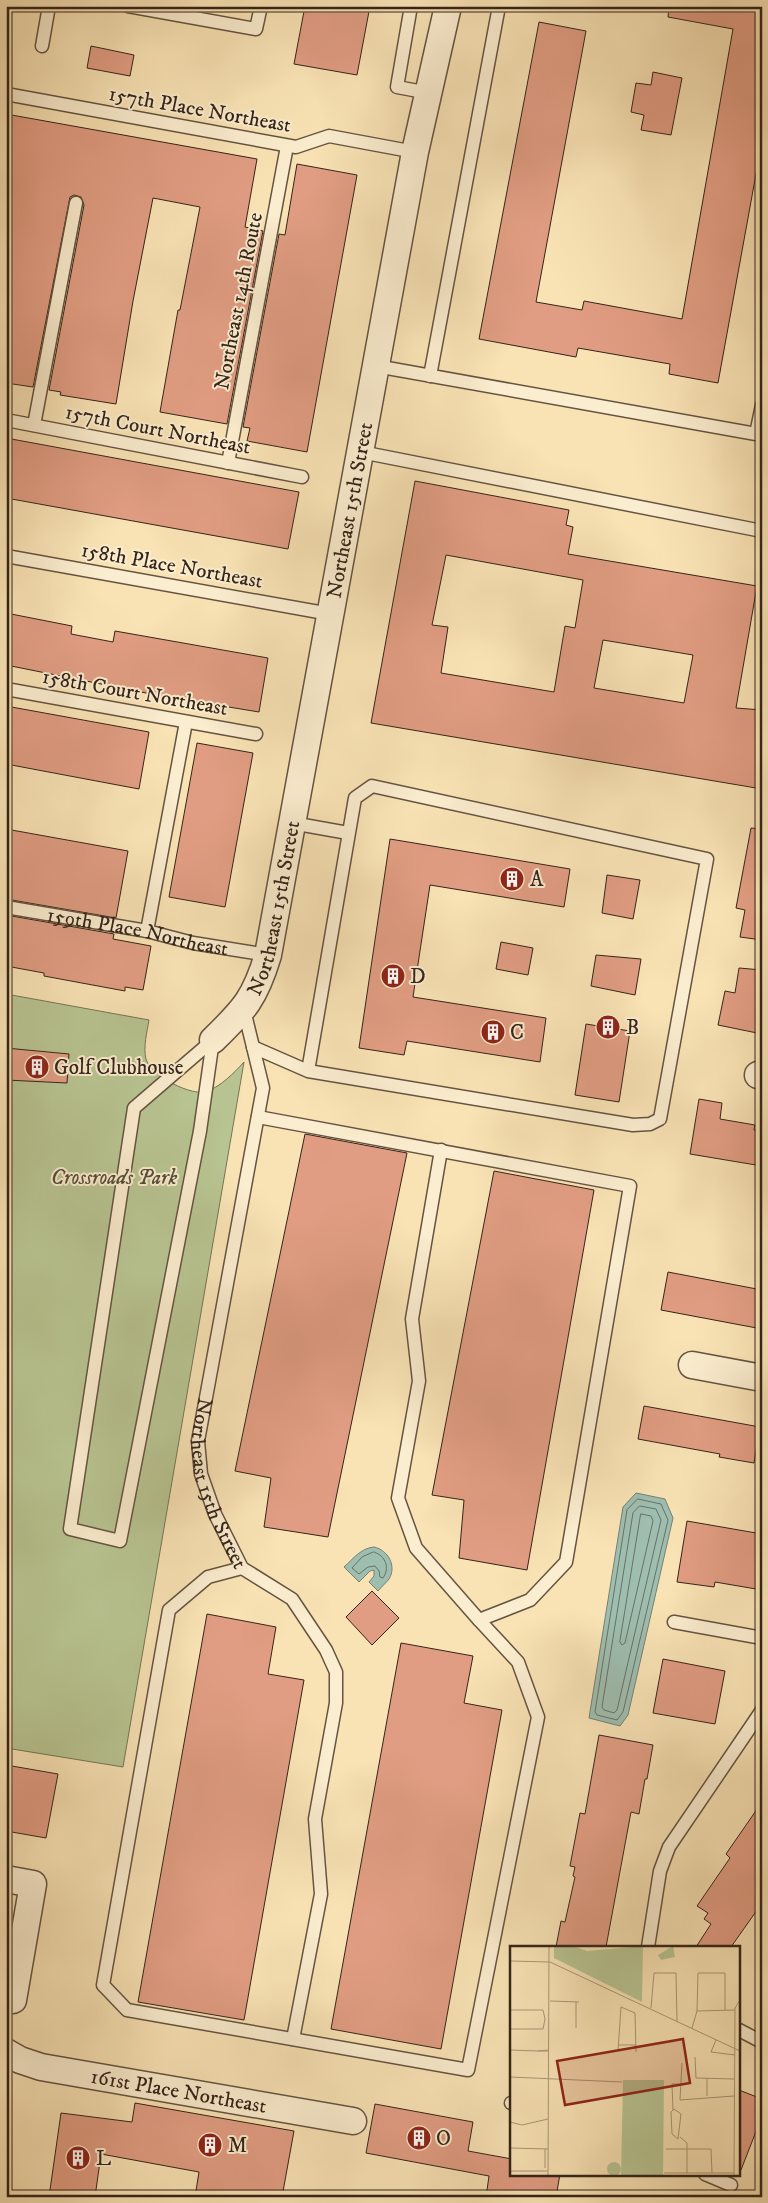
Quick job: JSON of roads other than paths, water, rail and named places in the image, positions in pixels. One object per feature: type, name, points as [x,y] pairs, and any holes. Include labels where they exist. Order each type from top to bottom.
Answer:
[{"type":"street","name":"Northeast 15th Street","points":[[213,1040],[244,1010],[259,984],[268,955],[415,152],[430,93],[448,6]]},
{"type":"street","points":[[692,1365],[762,1378]]},
{"type":"street","points":[[6,1879],[33,1884],[13,2000]]},
{"type":"street","name":"161st Place Northeast","points":[[6,2052],[20,2060],[42,2067],[353,2121]]},
{"type":"lane","points":[[42,46],[49,6]]},
{"type":"lane","points":[[128,6],[256,29],[260,6]]},
{"type":"lane","points":[[411,6],[397,87],[430,93]]},
{"type":"lane","points":[[430,376],[499,6]]},
{"type":"lane","name":"157th Place Northeast","points":[[6,94],[288,146],[296,147],[329,136],[415,152]]},
{"type":"lane","name":"Northeast 14th Route","points":[[228,463],[288,146]]},
{"type":"lane","points":[[34,425],[76,203]]},
{"type":"lane","points":[[376,366],[756,434],[762,405]]},
{"type":"lane","name":"157th Court Northeast","points":[[6,420],[302,477]]},
{"type":"lane","points":[[361,452],[762,531]]},
{"type":"lane","name":"158th Place Northeast","points":[[6,556],[330,614]]},
{"type":"lane","name":"158th Court Northeast","points":[[6,689],[256,734]]},
{"type":"lane","points":[[147,931],[186,722]]},
{"type":"lane","points":[[253,1047],[308,1071],[633,1125],[650,1124],[660,1120],[707,859],[372,786],[355,798],[308,1071]]},
{"type":"lane","points":[[292,823],[348,833]]},
{"type":"lane","name":"159th Place Northeast","points":[[6,906],[268,955]]},
{"type":"lane","name":"Northeast 15th Street","points":[[244,1010],[263,1088],[198,1441],[201,1474],[215,1514],[242,1568],[292,1599],[326,1650],[336,1672],[336,1703],[315,1819],[321,1894],[293,2039]]},
{"type":"lane","points":[[213,1040],[200,1131],[120,1541],[70,1529],[134,1108],[213,1040]]},
{"type":"lane","points":[[258,1117],[630,1186],[566,1562],[530,1600],[479,1620]]},
{"type":"lane","points":[[242,1568],[208,1577],[169,1610],[103,1985],[127,2010],[468,2070],[538,1718],[518,1662],[416,1548],[398,1498],[419,1380],[412,1319],[442,1150]]},
{"type":"lane","points":[[674,1622],[762,1638]]},
{"type":"lane","points":[[648,1946],[660,1871],[669,1847],[762,1710]]},
{"type":"lane","points":[[740,2031],[762,2042]]},
{"type":"lane","points":[[710,2176],[732,2184]]},
{"type":"water","points":[[636,1493],[665,1499],[673,1518],[628,1715],[620,1726],[589,1718],[623,1507]]},
{"type":"water","points":[[374,1547],[387,1555],[392,1569],[389,1579],[378,1591],[369,1582],[374,1576],[374,1570],[370,1571],[359,1582],[344,1567],[361,1552]]},
{"type":"place","name":"A","points":[[512,879]]},
{"type":"place","name":"D","points":[[393,976]]},
{"type":"place","name":"B","points":[[608,1027]]},
{"type":"place","name":"C","points":[[493,1032]]},
{"type":"place","name":"Golf Clubhouse","points":[[37,1067]]},
{"type":"place","name":"O","points":[[419,2138]]},
{"type":"place","name":"M","points":[[210,2145]]},
{"type":"place","name":"L","points":[[78,2158]]},
{"type":"park label","name":"Crossroads Park","points":[[114,1177]]}]
